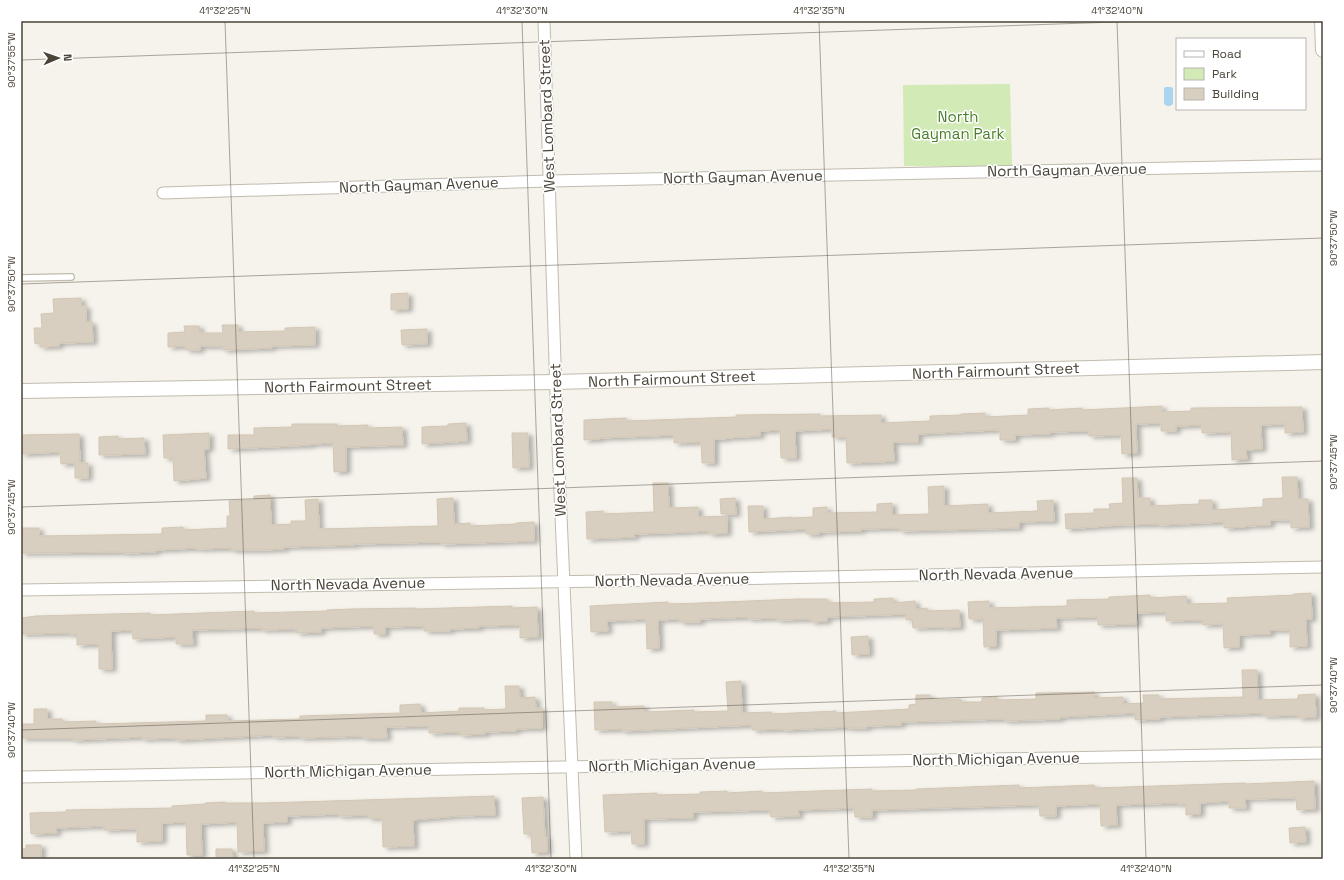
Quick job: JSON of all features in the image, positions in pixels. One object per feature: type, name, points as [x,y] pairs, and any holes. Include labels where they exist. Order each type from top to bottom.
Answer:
[{"type":"street","name":"West Lombard Street","points":[[544,21],[557,424],[576,859]]},
{"type":"street","points":[[1322,21],[1323,50]]},
{"type":"street","name":"North Gayman Avenue","points":[[163,193],[550,181],[1323,165]]},
{"type":"street","name":"North Fairmount Street","points":[[21,391],[556,382],[1323,362]]},
{"type":"street","name":"North Nevada Avenue","points":[[21,590],[564,582],[1323,567]]},
{"type":"street","name":"North Michigan Avenue","points":[[21,777],[1323,753]]},
{"type":"lane","points":[[21,278],[71,277]]},
{"type":"green space","name":"North Gayman Park","points":[[1010,84],[1012,166],[904,166],[903,85]]},
{"type":"water","points":[[1165,87],[1173,88],[1173,104],[1170,106],[1164,104]]},
{"type":"building","points":[[408,293],[408,309],[391,310],[391,294]]},
{"type":"building","points":[[81,298],[81,306],[86,306],[86,322],[92,322],[93,342],[59,343],[59,346],[40,347],[40,343],[35,344],[34,328],[42,328],[41,314],[54,313],[53,299]]},
{"type":"building","points":[[222,325],[238,325],[238,332],[285,331],[285,328],[315,327],[315,345],[272,346],[272,348],[223,350],[223,346],[200,346],[200,350],[186,350],[185,346],[168,347],[168,333],[185,332],[184,326],[199,326],[200,333],[223,333]]},
{"type":"building","points":[[427,329],[427,344],[402,345],[401,330]]},
{"type":"building","points":[[1162,406],[1162,412],[1191,411],[1191,408],[1302,407],[1303,432],[1285,433],[1285,424],[1261,425],[1262,449],[1246,450],[1247,459],[1232,460],[1231,432],[1202,433],[1202,425],[1176,426],[1176,431],[1161,431],[1161,423],[1136,424],[1137,453],[1122,454],[1121,435],[1089,436],[1089,431],[1050,432],[1050,434],[1015,435],[1015,440],[1000,440],[1000,430],[994,430],[918,434],[918,442],[893,442],[894,461],[847,463],[846,437],[832,437],[832,429],[795,431],[796,458],[781,458],[780,430],[760,431],[760,436],[714,439],[714,463],[702,463],[701,442],[674,443],[674,435],[584,440],[584,420],[626,418],[627,421],[736,417],[736,415],[820,414],[820,416],[881,415],[881,423],[930,421],[930,416],[961,414],[985,413],[985,417],[1028,415],[1028,409],[1049,408],[1049,410],[1082,408],[1082,410]]},
{"type":"building","points":[[466,423],[467,441],[422,444],[422,427],[448,426],[448,424]]},
{"type":"building","points":[[292,424],[337,424],[337,426],[368,425],[368,428],[402,427],[403,445],[346,447],[346,471],[334,472],[333,443],[228,449],[228,435],[254,435],[254,428],[292,427]]},
{"type":"building","points":[[209,433],[209,449],[204,449],[206,478],[174,481],[173,458],[164,458],[163,435]]},
{"type":"building","points":[[512,433],[528,433],[529,467],[513,468]]},
{"type":"building","points":[[79,434],[80,463],[88,463],[88,478],[75,478],[75,463],[61,464],[60,452],[21,454],[21,435]]},
{"type":"building","points":[[118,436],[118,439],[144,438],[145,454],[99,455],[99,437]]},
{"type":"building","points":[[1282,477],[1297,477],[1298,499],[1308,499],[1309,527],[1291,528],[1291,520],[1270,520],[1270,525],[1224,528],[1224,522],[1119,525],[1066,529],[1065,514],[1094,513],[1094,509],[1110,509],[1109,504],[1123,503],[1122,478],[1137,478],[1138,498],[1150,498],[1150,506],[1199,504],[1199,500],[1212,500],[1212,510],[1263,507],[1263,499],[1283,498]]},
{"type":"building","points":[[653,483],[668,483],[669,508],[698,507],[698,517],[727,516],[727,533],[709,534],[709,531],[634,534],[635,537],[587,539],[586,512],[603,511],[603,514],[654,512]]},
{"type":"building","points":[[944,486],[944,506],[988,504],[988,513],[1038,511],[1037,501],[1053,500],[1054,521],[1019,522],[1019,528],[900,531],[900,528],[861,529],[861,531],[819,532],[819,534],[806,534],[806,529],[749,532],[748,506],[763,506],[763,519],[813,517],[813,508],[827,507],[827,513],[877,512],[877,504],[892,503],[892,515],[929,514],[928,487]]},
{"type":"building","points":[[270,495],[271,525],[291,524],[291,521],[306,521],[305,500],[318,499],[319,529],[438,526],[437,499],[453,498],[454,524],[470,523],[470,526],[534,522],[534,541],[441,544],[441,542],[355,544],[284,547],[284,549],[263,550],[197,548],[124,553],[21,553],[21,528],[39,528],[39,536],[162,534],[162,528],[183,527],[183,530],[227,528],[227,516],[230,516],[229,501],[254,500],[254,496]]},
{"type":"building","points":[[735,498],[736,514],[721,514],[720,499]]},
{"type":"building","points":[[1311,593],[1312,619],[1306,619],[1307,646],[1290,647],[1290,630],[1270,630],[1270,634],[1239,635],[1239,647],[1224,648],[1223,624],[1203,625],[1203,620],[1166,621],[1166,612],[1136,613],[1137,624],[1098,625],[1098,617],[1056,618],[1057,628],[996,630],[996,646],[984,647],[983,619],[969,619],[968,602],[989,601],[989,608],[1067,606],[1067,600],[1109,599],[1109,597],[1150,595],[1150,598],[1186,596],[1187,604],[1228,603],[1227,598]]},
{"type":"building","points":[[893,598],[893,603],[915,601],[916,609],[927,608],[927,611],[959,610],[960,627],[913,628],[912,619],[906,620],[906,614],[827,617],[827,621],[811,622],[811,619],[777,620],[777,618],[748,619],[748,617],[700,619],[700,622],[680,622],[680,619],[658,620],[659,648],[647,649],[646,619],[607,621],[608,631],[591,632],[590,606],[668,602],[668,604],[797,599],[827,599],[827,603],[874,602],[874,599]]},
{"type":"building","points":[[512,606],[512,608],[537,607],[538,637],[520,638],[520,625],[479,626],[479,628],[450,629],[450,631],[424,631],[424,626],[385,627],[385,634],[374,634],[374,626],[321,628],[321,632],[297,633],[296,629],[262,630],[262,628],[192,630],[193,644],[176,644],[176,637],[133,639],[132,630],[111,631],[112,669],[99,669],[99,644],[77,645],[77,634],[21,634],[21,618],[36,616],[150,613],[150,615],[254,611],[254,613],[351,609]]},
{"type":"building","points":[[868,636],[869,654],[852,655],[851,637]]},
{"type":"building","points":[[1242,670],[1257,670],[1258,700],[1298,699],[1298,695],[1315,694],[1316,717],[1298,718],[1298,715],[1263,716],[1263,713],[1160,717],[1160,719],[1135,720],[1135,713],[1060,717],[1060,719],[901,722],[901,725],[867,726],[867,728],[848,727],[752,730],[752,725],[622,731],[622,729],[595,730],[594,702],[612,702],[612,707],[644,706],[644,712],[694,710],[694,712],[728,711],[726,682],[741,681],[742,713],[771,712],[771,714],[836,711],[836,713],[909,709],[909,705],[916,704],[916,695],[930,695],[930,700],[961,699],[961,702],[982,702],[982,698],[997,697],[997,700],[1036,699],[1036,693],[1094,692],[1094,698],[1123,697],[1123,704],[1144,703],[1143,695],[1159,695],[1159,699],[1243,697]]},
{"type":"building","points":[[505,686],[519,686],[520,698],[535,697],[536,708],[542,708],[542,728],[516,729],[516,731],[485,732],[485,734],[460,735],[460,732],[429,733],[429,726],[386,727],[387,738],[363,738],[363,736],[300,738],[300,736],[273,737],[273,735],[176,740],[176,738],[142,739],[142,737],[73,740],[73,738],[21,738],[21,724],[34,724],[34,709],[47,709],[47,719],[62,719],[62,722],[96,721],[96,724],[206,721],[206,715],[227,715],[228,721],[300,719],[300,716],[400,713],[400,705],[420,704],[421,713],[459,711],[459,708],[484,708],[484,710],[506,709]]},
{"type":"building","points":[[1314,781],[1315,809],[1297,810],[1296,798],[1245,799],[1246,808],[1229,808],[1229,801],[1200,803],[1200,814],[1186,815],[1186,804],[1116,805],[1117,825],[1101,826],[1100,804],[1056,806],[1056,816],[1040,816],[1039,805],[872,810],[872,817],[855,817],[854,808],[798,810],[799,816],[771,817],[770,810],[693,812],[693,818],[644,819],[644,844],[632,844],[631,831],[605,832],[603,795],[657,793],[657,795],[700,794],[700,792],[727,791],[727,793],[762,791],[762,793],[872,789],[872,791],[916,790],[1019,785],[1019,788],[1094,785],[1095,788]]},
{"type":"building","points":[[494,796],[495,815],[456,816],[413,820],[414,846],[383,847],[382,818],[368,818],[367,815],[339,816],[339,814],[287,816],[287,822],[263,823],[264,851],[238,852],[237,822],[201,824],[202,855],[187,855],[186,822],[162,823],[162,841],[137,842],[137,829],[104,830],[104,826],[56,828],[57,833],[31,834],[30,813],[66,812],[66,810],[172,808],[172,806],[225,802],[264,803]]},
{"type":"building","points":[[543,797],[547,852],[532,853],[531,834],[524,834],[522,798]]},
{"type":"building","points":[[1305,827],[1306,842],[1290,843],[1289,828]]},
{"type":"building","points":[[26,845],[41,845],[41,859],[21,859],[21,849],[26,849]]},
{"type":"building","points":[[216,849],[232,849],[233,859],[216,859]]}]
